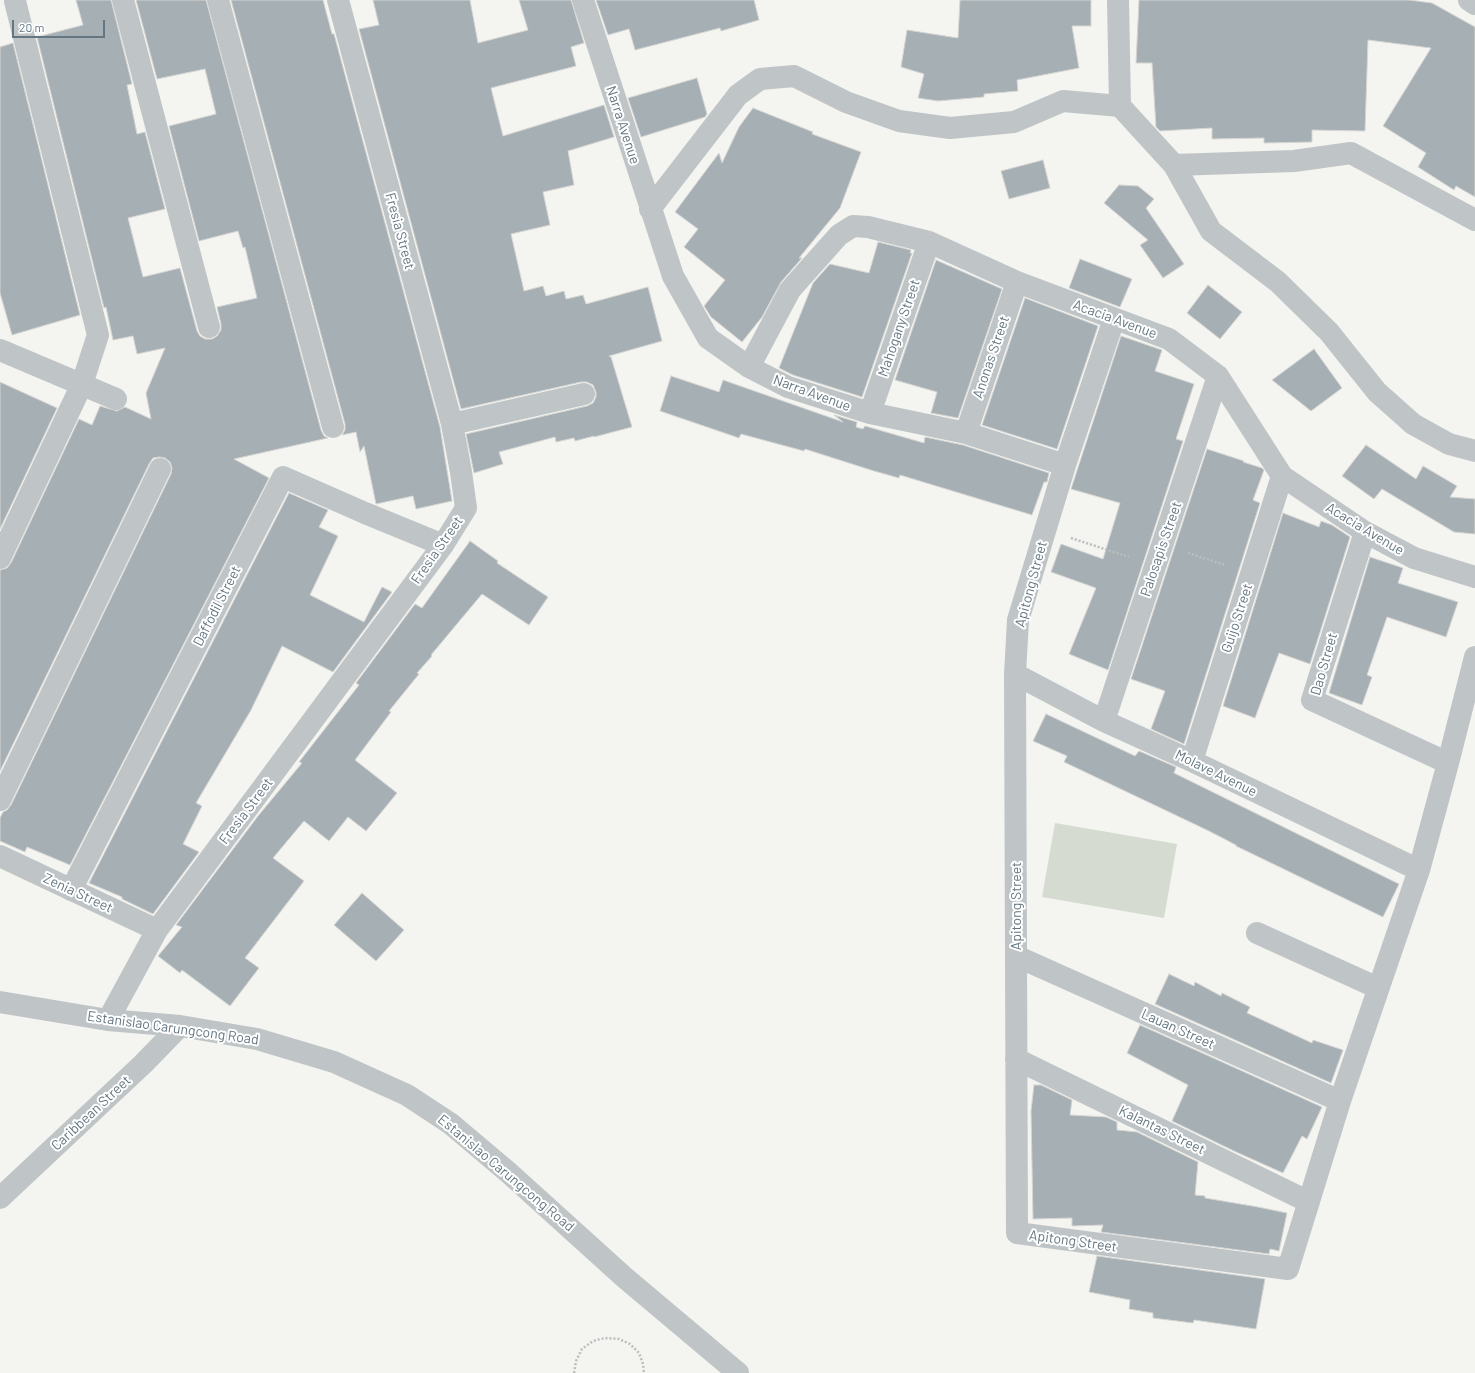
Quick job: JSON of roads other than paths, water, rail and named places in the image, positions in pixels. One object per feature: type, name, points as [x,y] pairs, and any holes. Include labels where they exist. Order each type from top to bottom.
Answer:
[{"type":"street","points":[[123,0],[209,327]]},
{"type":"street","points":[[218,0],[333,427]]},
{"type":"street","name":"Fresia Street","points":[[108,1020],[157,930],[443,545],[466,508],[452,424],[338,0]]},
{"type":"street","name":"Narra Avenue","points":[[583,0],[673,276],[708,338],[749,367],[788,387],[870,413],[966,433],[1065,465]]},
{"type":"street","points":[[1118,0],[1120,106],[1174,165],[1211,231],[1278,282],[1324,327],[1377,392],[1413,424],[1449,444],[1475,451]]},
{"type":"street","points":[[1469,0],[1475,4]]},
{"type":"street","points":[[0,558],[82,384],[98,335],[12,2]]},
{"type":"street","points":[[650,209],[738,95],[760,79],[794,76],[846,102],[899,121],[950,128],[1014,122],[1062,101],[1120,106]]},
{"type":"street","points":[[1174,165],[1294,161],[1351,153],[1475,220]]},
{"type":"street","name":"Acacia Avenue","points":[[749,367],[790,290],[839,235],[853,226],[868,226],[929,242],[1017,282],[1169,339],[1218,376],[1282,476],[1365,532],[1414,558],[1475,577]]},
{"type":"street","name":"Mahogany Street","points":[[870,413],[929,242]]},
{"type":"street","name":"Anonas Street","points":[[966,433],[1017,282]]},
{"type":"street","name":"Apitong Street","points":[[1114,319],[1065,465],[1018,620],[1015,674],[1017,1233],[1288,1269],[1309,1202]]},
{"type":"street","points":[[0,350],[116,398]]},
{"type":"street","name":"Palosapis Street","points":[[1104,721],[1218,376]]},
{"type":"street","points":[[452,424],[584,394]]},
{"type":"street","points":[[0,800],[160,469]]},
{"type":"street","name":"Guijo Street","points":[[1192,761],[1282,476]]},
{"type":"street","name":"Daffodil Street","points":[[71,890],[283,477],[443,545]]},
{"type":"street","name":"Dao Street","points":[[1365,532],[1312,700],[1448,764]]},
{"type":"street","points":[[1309,1202],[1340,1102],[1419,870],[1475,657]]},
{"type":"street","name":"Molave Avenue","points":[[1015,674],[1104,721],[1192,761],[1419,870]]},
{"type":"street","name":"Zenia Street","points":[[0,856],[157,930]]},
{"type":"street","points":[[1257,932],[1378,988]]},
{"type":"street","name":"Lauan Street","points":[[1016,956],[1340,1102]]},
{"type":"street","name":"Estanislao Carungcong Road","points":[[0,1002],[108,1020],[180,1026],[257,1039],[334,1062],[407,1095],[451,1124],[509,1173],[624,1277],[738,1373]]},
{"type":"street","name":"Caribbean Street","points":[[0,1198],[143,1064],[180,1026]]},
{"type":"street","name":"Kalantas Street","points":[[1016,1059],[1309,1202]]}]
